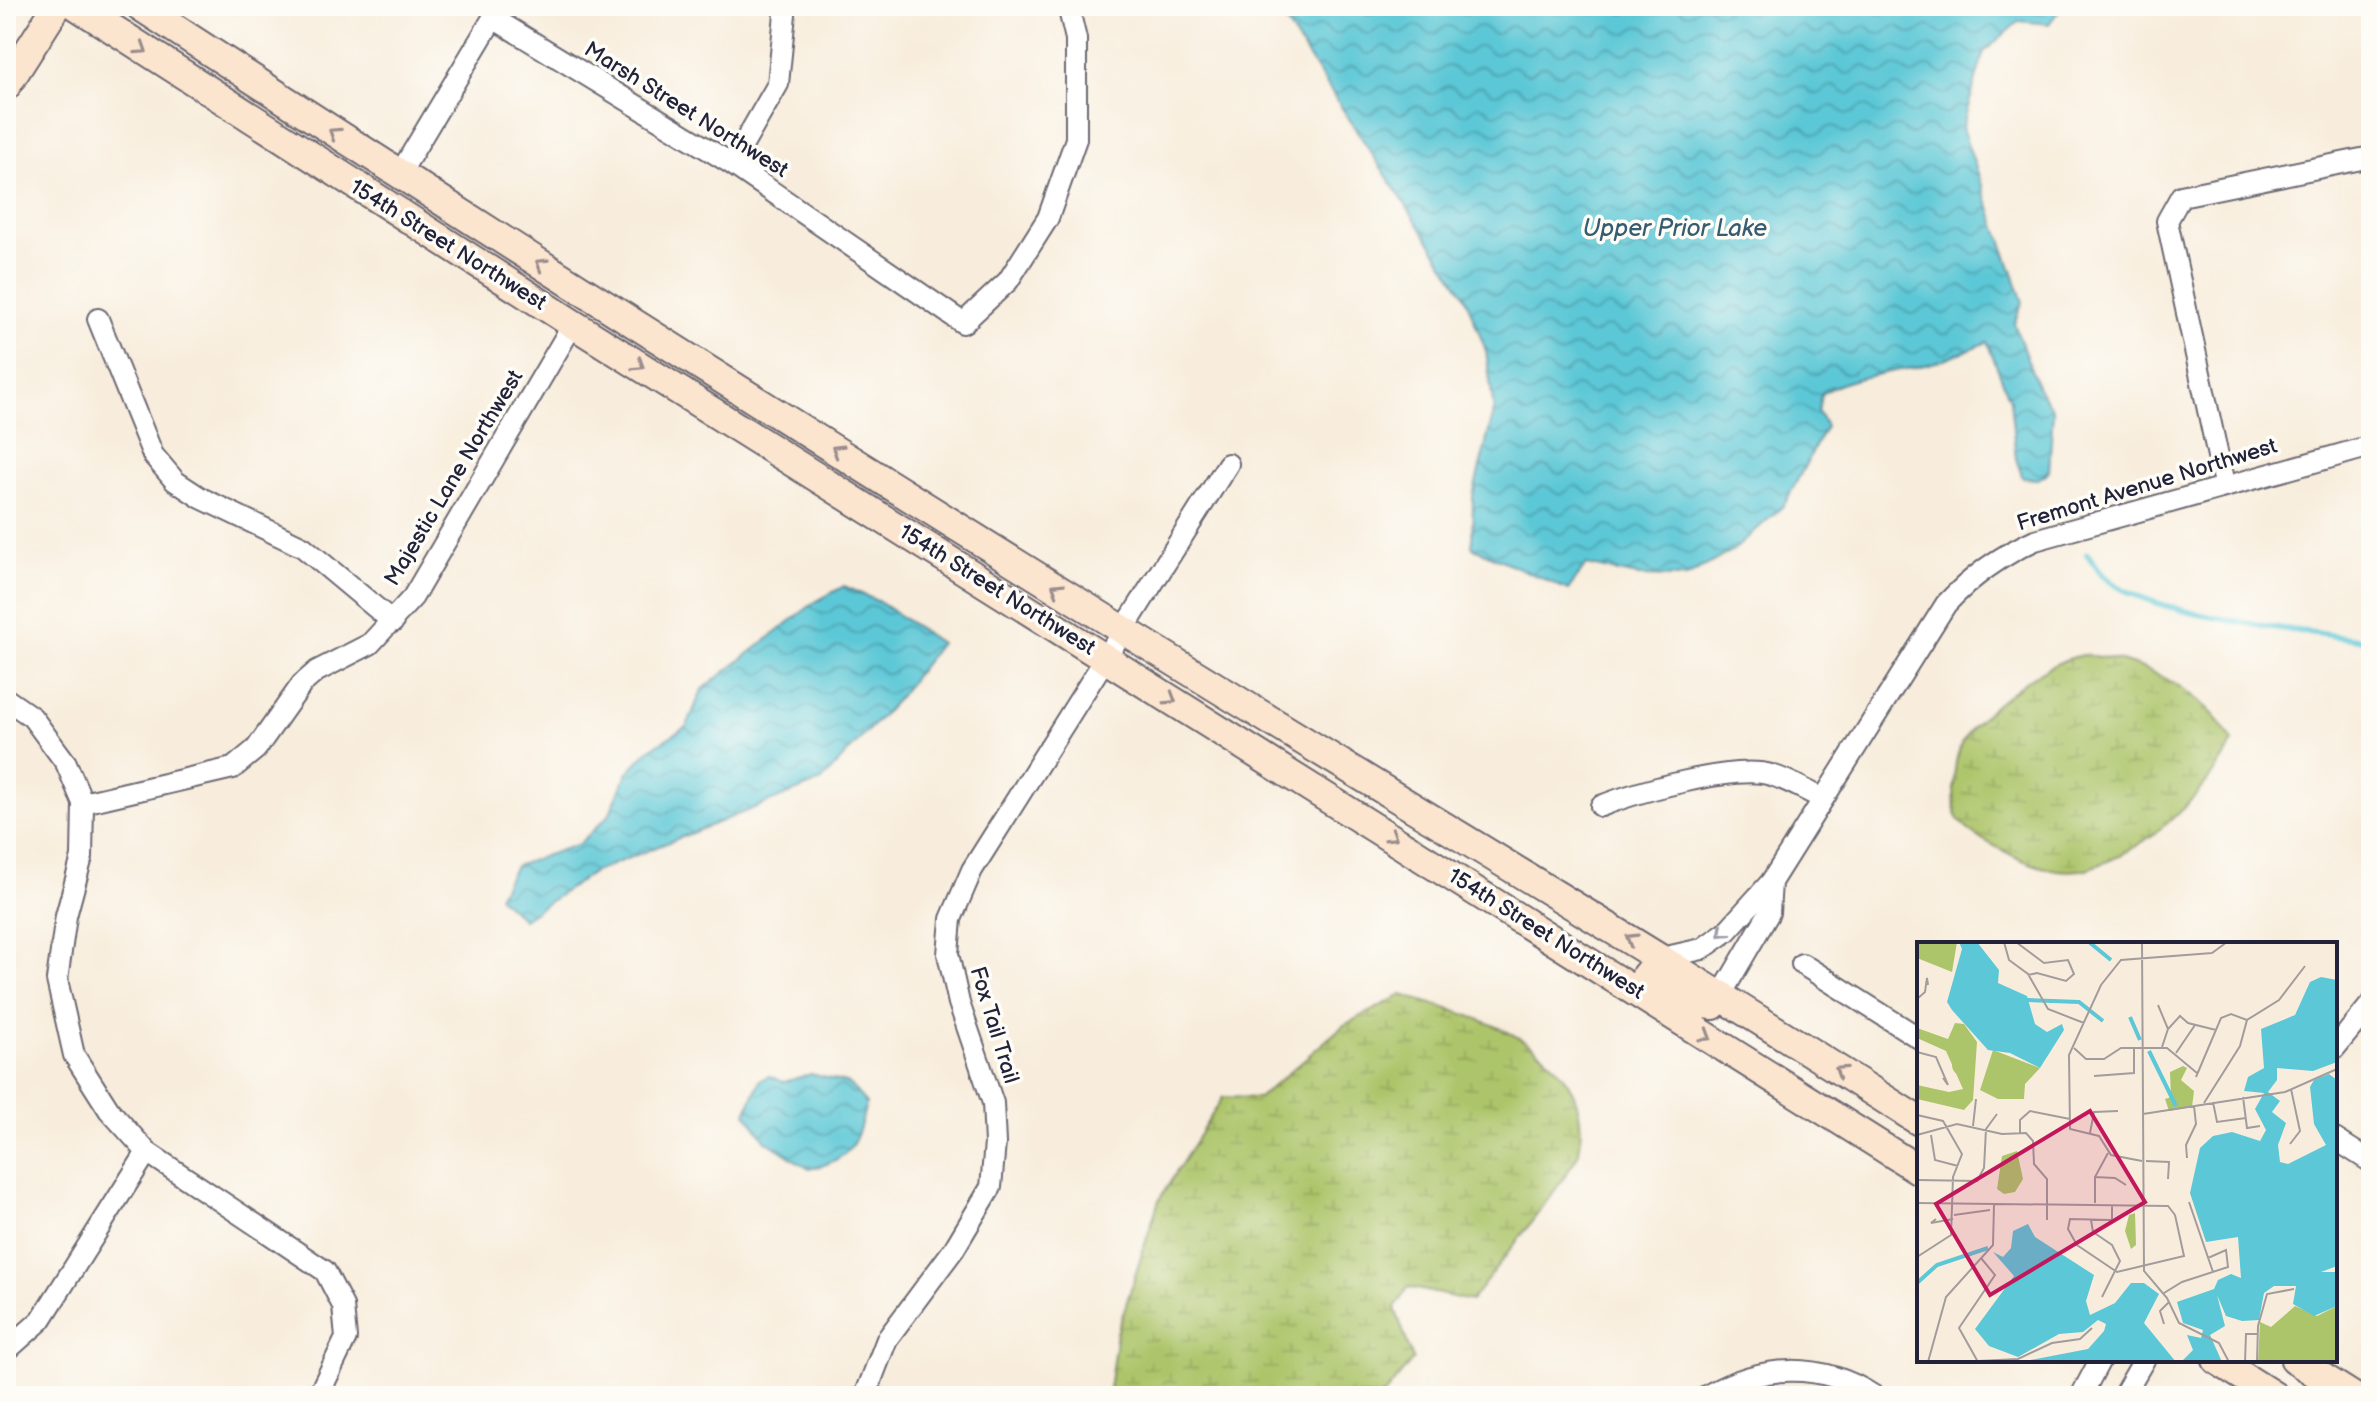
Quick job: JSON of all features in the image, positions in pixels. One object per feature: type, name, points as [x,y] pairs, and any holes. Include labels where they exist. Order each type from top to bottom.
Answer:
[{"type":"street","points":[[6,86],[57,6]]},
{"type":"street","name":"154th Street Northwest","points":[[77,6],[573,324],[1917,1169]]},
{"type":"street","name":"154th Street Northwest","points":[[140,6],[399,175],[1123,630],[1662,958],[1917,1120]]},
{"type":"street","points":[[732,164],[778,84],[785,14],[782,6]]},
{"type":"street","name":"Marsh Street Northwest","points":[[399,175],[493,18],[732,164],[963,323],[1008,281],[1048,218],[1076,139],[1076,39],[1068,6]]},
{"type":"street","points":[[2224,484],[2167,221],[2181,196],[2371,157]]},
{"type":"street","points":[[98,319],[153,455],[175,481],[201,498],[303,547],[393,622]]},
{"type":"street","name":"Majestic Lane Northwest","points":[[83,803],[233,768],[256,749],[302,684],[317,671],[370,644],[393,622],[413,597],[573,324]]},
{"type":"street","name":"Fremont Avenue Northwest","points":[[1662,958],[1702,949],[1726,932],[1771,882],[1937,616],[1967,582],[2005,553],[2035,540],[2224,484],[2371,446]]},
{"type":"street","name":"Fox Tail Trail","points":[[865,1396],[887,1339],[954,1249],[991,1187],[995,1143],[993,1103],[948,954],[951,919],[972,870],[1228,464]]},
{"type":"street","points":[[6,699],[32,717],[66,763],[83,803],[82,857],[66,916],[57,980],[74,1055],[109,1110],[147,1152],[325,1271],[343,1306],[346,1338],[318,1396]]},
{"type":"street","points":[[1601,806],[1630,794],[1710,776],[1769,774],[1822,798]]},
{"type":"street","name":"Fremont Avenue Northwest","points":[[1721,995],[1769,913],[1771,882]]},
{"type":"street","points":[[1468,884],[1574,929],[1693,1003],[1713,1005],[1721,995]]},
{"type":"street","points":[[1802,964],[1917,1037]]},
{"type":"street","points":[[2337,1046],[2371,1004]]},
{"type":"street","points":[[2337,1140],[2371,1162]]},
{"type":"street","points":[[6,1351],[41,1320],[147,1152]]},
{"type":"street","points":[[2081,1396],[2099,1362]]},
{"type":"street","points":[[2123,1396],[2143,1362]]},
{"type":"street","points":[[2220,1362],[2274,1396]]},
{"type":"street","points":[[2298,1362],[2352,1396]]},
{"type":"street","points":[[1706,1396],[1724,1385],[1759,1374],[1790,1369],[1825,1373],[1874,1396]]},
{"type":"green space","points":[[2082,655],[2126,663],[2168,680],[2206,707],[2233,742],[2207,782],[2154,834],[2112,859],[2090,868],[2069,871],[2037,866],[2017,858],[1981,839],[1963,825],[1955,813],[1954,775],[1964,740],[1987,713],[2037,674]]},
{"type":"green space","points":[[1402,995],[1465,1014],[1526,1042],[1551,1062],[1570,1086],[1580,1116],[1579,1152],[1548,1200],[1471,1301],[1408,1287],[1395,1308],[1413,1359],[1383,1396],[1108,1396],[1117,1333],[1159,1200],[1223,1097],[1259,1098],[1344,1025]]},
{"type":"water","name":"Upper Prior Lake","points":[[1275,6],[2062,6],[2049,24],[2019,21],[1984,52],[1962,128],[2023,302],[2014,323],[2038,388],[2053,410],[2049,472],[2037,479],[2023,478],[2016,459],[2010,400],[1987,342],[1936,362],[1843,383],[1821,394],[1818,412],[1826,426],[1784,505],[1735,549],[1687,577],[1638,576],[1586,565],[1568,590],[1472,547],[1473,495],[1494,411],[1486,351],[1464,294]]},
{"type":"water","points":[[844,586],[879,602],[940,643],[898,698],[822,781],[594,872],[523,919],[498,896],[515,866],[579,844],[609,815],[627,773],[650,749],[687,726],[702,690],[815,602]]},
{"type":"water","points":[[811,1074],[849,1084],[866,1103],[855,1139],[844,1155],[809,1169],[766,1141],[746,1113],[760,1080],[769,1076],[784,1082]]},
{"type":"waterway","points":[[2087,554],[2106,578],[2129,592],[2159,604],[2232,621],[2371,641]]}]
